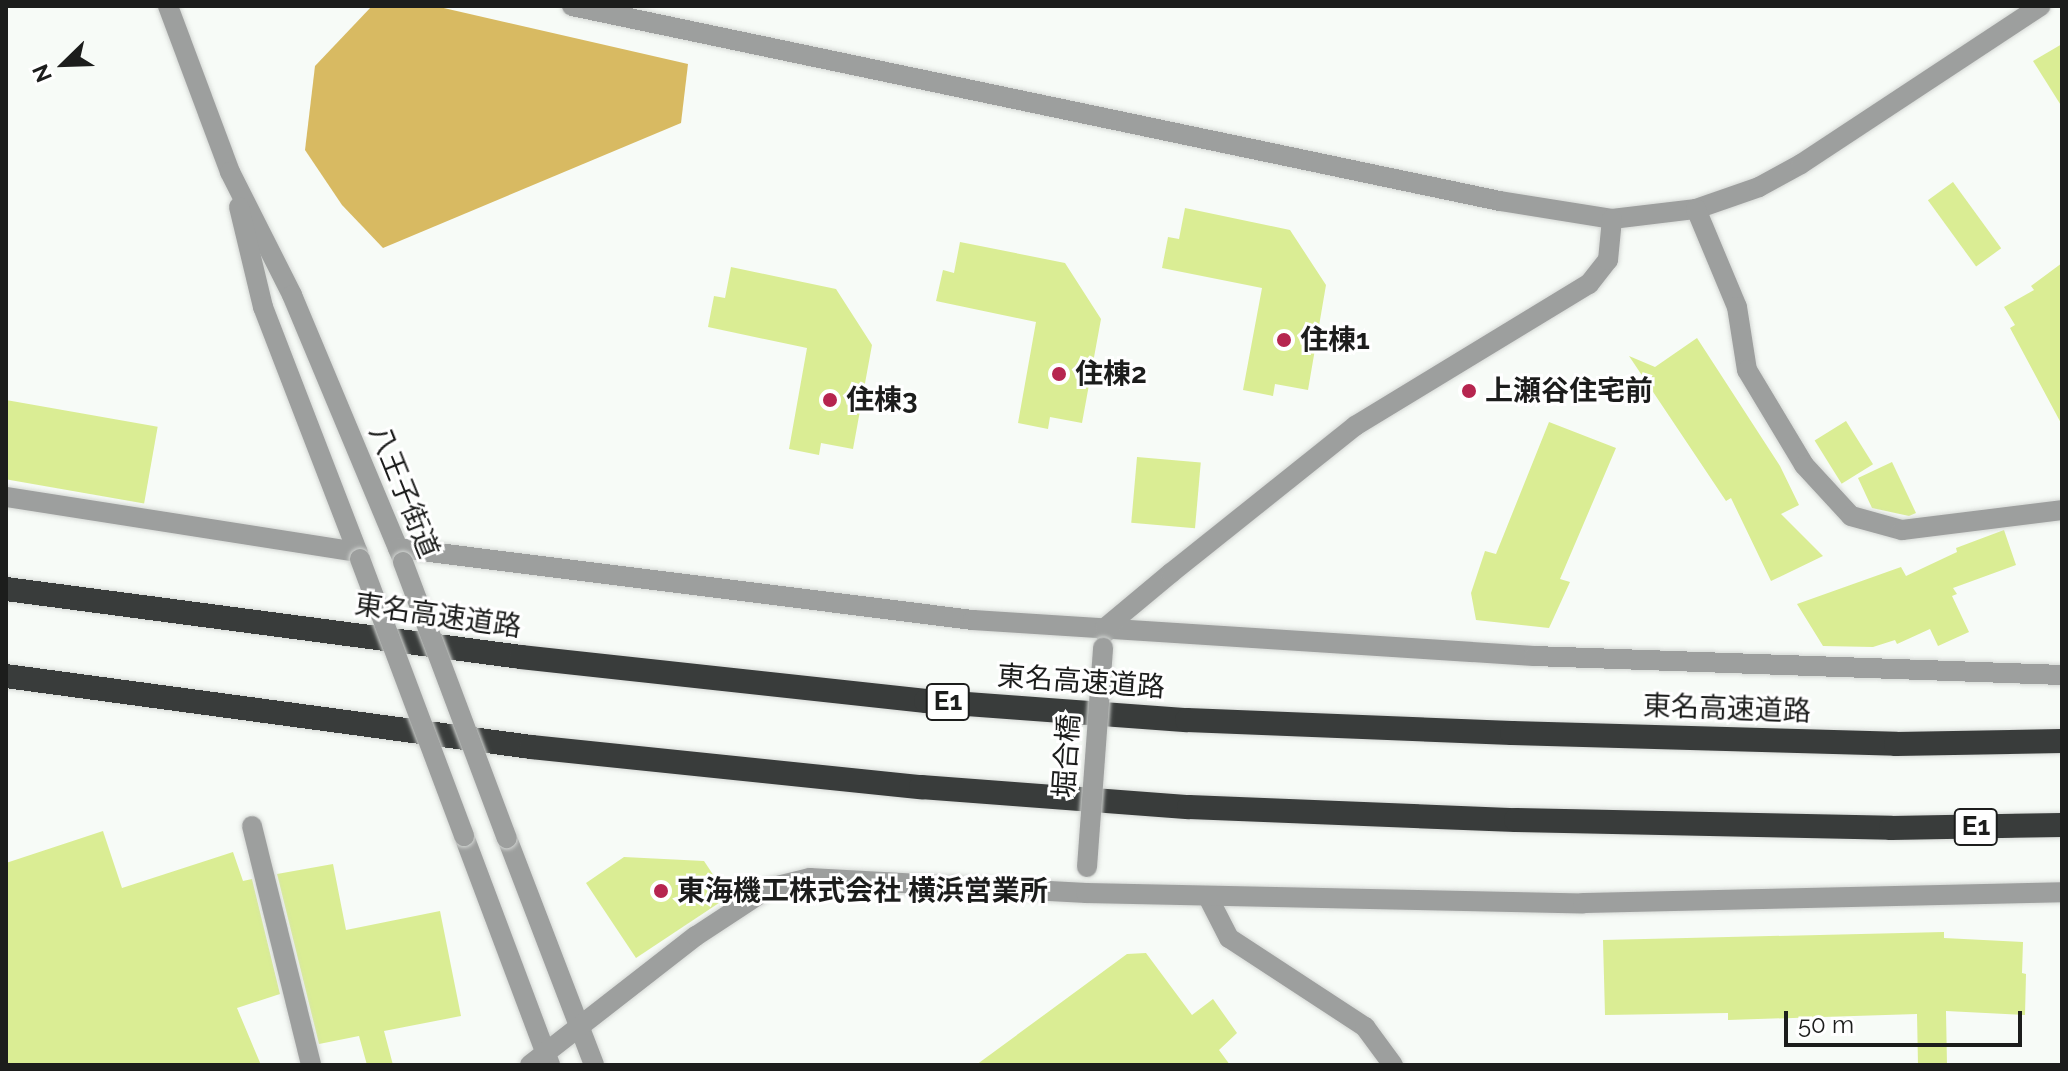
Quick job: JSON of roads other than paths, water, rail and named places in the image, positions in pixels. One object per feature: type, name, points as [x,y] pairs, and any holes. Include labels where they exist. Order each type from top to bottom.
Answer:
[{"type":"highway","name":"東名高速道路","points":[[6,589],[521,657],[941,702],[1187,720],[1512,733],[1896,744],[2062,741]]},
{"type":"highway","name":"E1","points":[[6,676],[531,747],[921,787],[1189,807],[1578,822],[1891,828],[2062,825]]},
{"type":"street","name":"八王子街道","points":[[168,6],[230,172],[292,295],[401,555],[594,1065]]},
{"type":"street","points":[[572,6],[1500,201],[1612,219],[1696,209],[1759,187],[1801,164],[2041,6]]},
{"type":"street","name":"八王子街道","points":[[230,172],[263,307],[464,836],[542,1061]]},
{"type":"street","points":[[1696,209],[1737,307],[1747,370],[1804,465],[1851,516],[1902,530],[2062,510]]},
{"type":"street","points":[[1104,638],[1277,485],[1355,426],[1589,284],[1608,260],[1612,219]]},
{"type":"street","points":[[6,497],[359,556]]},
{"type":"street","points":[[401,555],[973,620],[1104,638],[2062,675]]},
{"type":"street","name":"堀合橋","points":[[1086,893],[1104,638]]},
{"type":"street","points":[[252,826],[311,1065]]},
{"type":"street","points":[[542,1061],[580,1027],[696,936],[769,888],[810,878],[1208,897],[1583,903],[2062,892]]},
{"type":"street","points":[[1208,897],[1229,938],[1365,1027],[1393,1065]]},
{"type":"place","name":"住棟1","points":[[1284,340]]},
{"type":"place","name":"住棟2","points":[[1059,374]]},
{"type":"place","name":"上瀬谷住宅前","points":[[1469,391]]},
{"type":"place","name":"住棟3","points":[[830,400]]},
{"type":"place","name":"東海機工株式会社 横浜営業所","points":[[661,891]]}]
